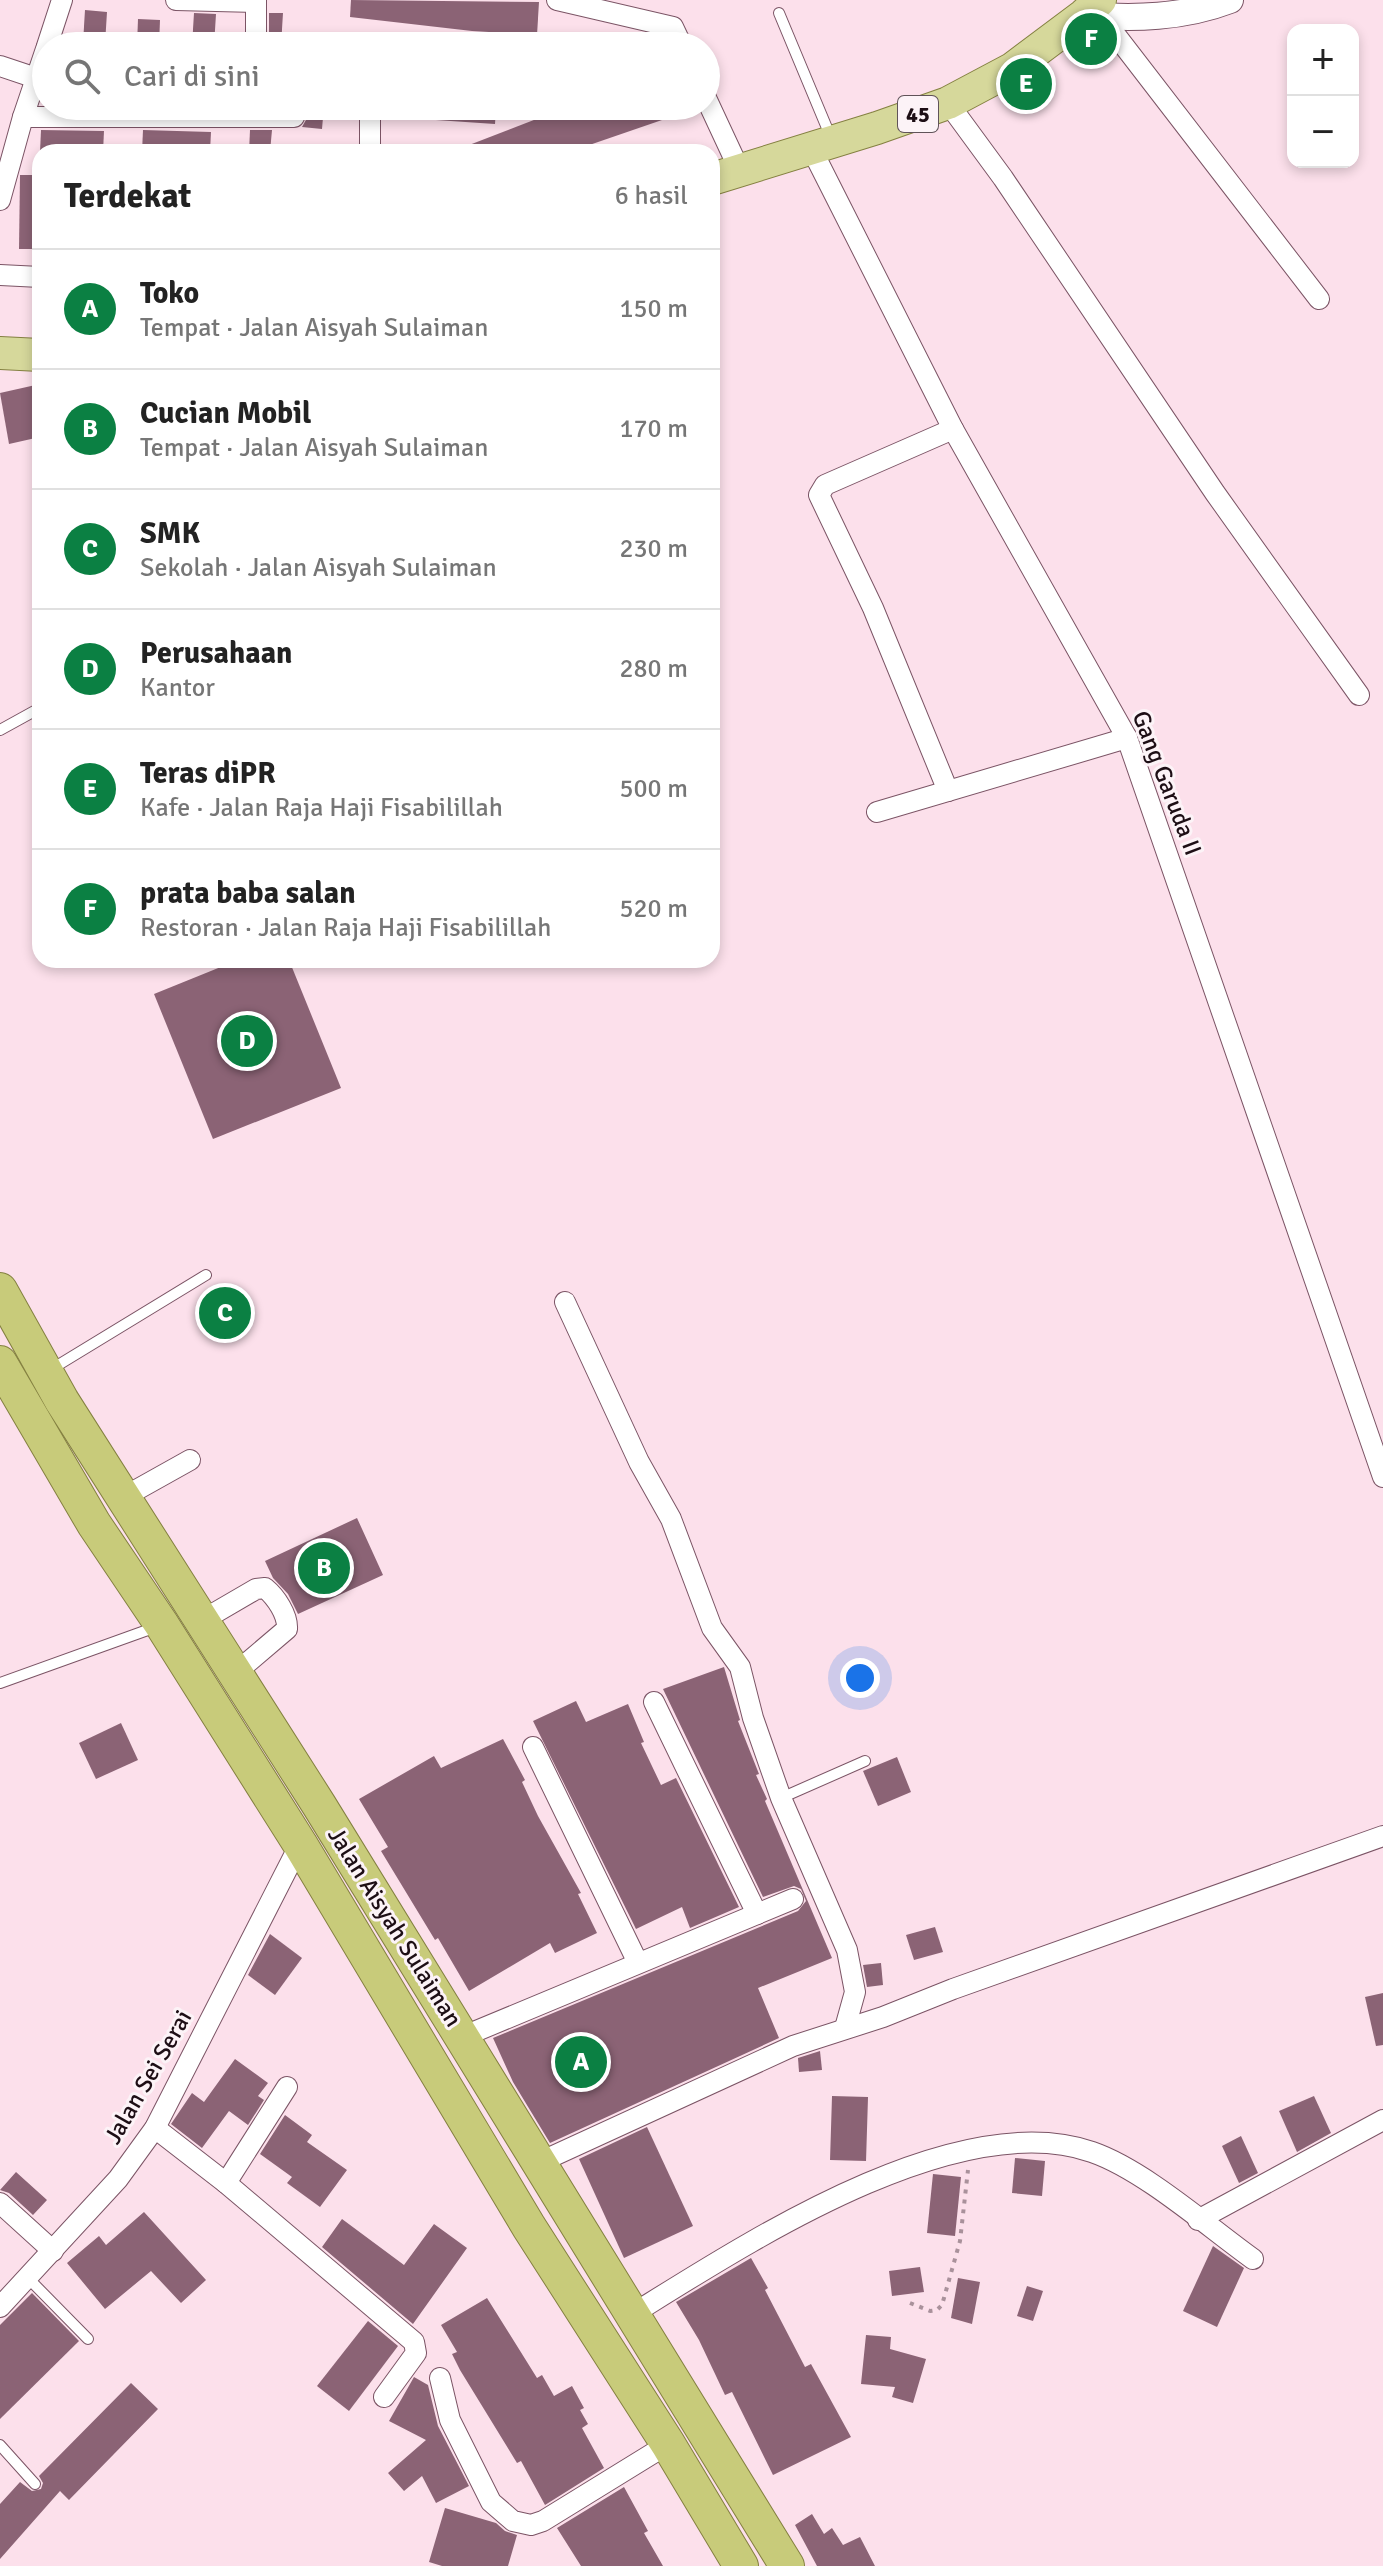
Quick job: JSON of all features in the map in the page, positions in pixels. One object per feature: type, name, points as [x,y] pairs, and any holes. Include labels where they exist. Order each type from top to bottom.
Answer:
[{"type":"highway","name":"Jalan Aisyah Sulaiman","points":[[0,1290],[47,1398],[94,1524],[162,1625],[300,1844],[529,2227],[668,2444],[741,2566]]},
{"type":"highway","name":"Jalan Aisyah Sulaiman","points":[[0,1363],[47,1398],[122,1498],[462,2037],[787,2566]]},
{"type":"main road","name":"45","points":[[726,175],[948,103],[1012,69],[1095,10]]},
{"type":"street","points":[[51,32],[62,0]]},
{"type":"street","points":[[176,0],[256,1],[256,32]]},
{"type":"street","points":[[557,0],[673,27],[675,32]]},
{"type":"street","points":[[1095,10],[1162,17],[1212,7],[1230,0]]},
{"type":"street","points":[[1095,10],[1319,299]]},
{"type":"street","points":[[0,66],[32,77]]},
{"type":"street","points":[[0,200],[32,90]]},
{"type":"street","points":[[948,103],[1003,178],[1215,493],[1359,695]]},
{"type":"street","points":[[23,117],[32,117]]},
{"type":"street","points":[[370,120],[370,144]]},
{"type":"street","points":[[712,120],[718,144]]},
{"type":"street","name":"Gang Garuda II","points":[[822,145],[953,429],[1127,738],[1383,1477]]},
{"type":"street","points":[[720,152],[726,175]]},
{"type":"street","points":[[0,275],[32,277]]},
{"type":"street","points":[[948,791],[873,608],[819,495],[825,485],[953,429]]},
{"type":"street","points":[[877,812],[1127,738]]},
{"type":"street","points":[[565,1302],[639,1462],[671,1519],[712,1628],[740,1667],[753,1718],[781,1798],[851,1965],[855,1992],[845,2028]]},
{"type":"street","points":[[122,1498],[190,1460]]},
{"type":"street","points":[[201,1621],[256,1589],[265,1588],[270,1592],[286,1618],[287,1629],[234,1674]]},
{"type":"street","points":[[654,1702],[757,1914]]},
{"type":"street","points":[[533,1747],[638,1963]]},
{"type":"street","points":[[538,2163],[793,2046],[883,2017],[1383,1836]]},
{"type":"street","name":"Jalan Sei Serai","points":[[0,2307],[118,2179],[155,2128],[300,1844]]},
{"type":"street","points":[[462,2037],[793,1899]]},
{"type":"street","points":[[226,2183],[287,2087]]},
{"type":"street","points":[[1198,2220],[1383,2120]]},
{"type":"street","points":[[155,2128],[226,2183],[414,2342],[416,2353],[384,2397]]},
{"type":"street","points":[[631,2315],[763,2234],[891,2173],[969,2151],[1014,2143],[1038,2142],[1091,2152],[1137,2175],[1253,2259]]},
{"type":"street","points":[[0,2203],[53,2251]]},
{"type":"street","points":[[440,2378],[450,2420],[482,2487],[504,2515],[524,2524],[543,2521],[668,2444]]},
{"type":"lane","points":[[779,13],[822,145]]},
{"type":"lane","points":[[0,730],[32,712]]},
{"type":"lane","points":[[47,1398],[206,1275]]},
{"type":"lane","points":[[0,1683],[162,1625]]},
{"type":"lane","points":[[781,1798],[865,1761]]},
{"type":"lane","points":[[27,2277],[88,2339]]},
{"type":"lane","points":[[0,2445],[35,2484]]},
{"type":"path","points":[[910,2303],[930,2311],[942,2305],[964,2219],[969,2151]]},
{"type":"building","points":[[351,0],[539,2],[537,32],[472,31],[350,17]]},
{"type":"building","points":[[85,10],[107,12],[106,32],[84,32]]},
{"type":"building","points":[[194,13],[216,14],[215,32],[193,32]]},
{"type":"building","points":[[269,13],[283,13],[282,32],[269,32]]},
{"type":"building","points":[[138,19],[160,20],[160,32],[138,32]]},
{"type":"building","points":[[306,120],[323,120],[322,129],[302,127]]},
{"type":"building","points":[[436,120],[495,120],[495,124]]},
{"type":"building","points":[[534,120],[662,120],[592,144],[472,144]]},
{"type":"building","points":[[41,130],[104,131],[103,144],[40,144]]},
{"type":"building","points":[[143,130],[211,132],[210,144],[142,144]]},
{"type":"building","points":[[250,130],[272,130],[271,144],[249,144]]},
{"type":"building","points":[[20,175],[32,175],[32,249],[19,249]]},
{"type":"building","points":[[32,386],[32,439],[9,444],[0,393]]},
{"type":"building","points":[[218,968],[292,968],[341,1088],[213,1139],[154,994]]},
{"type":"building","points":[[357,1518],[383,1575],[298,1614],[265,1561]]},
{"type":"building","points":[[724,1667],[738,1721],[767,1799],[765,1801],[832,1958],[758,1988],[779,2038],[550,2143],[513,2082],[493,2038],[798,1911],[806,1901],[801,1889],[794,1886],[763,1897],[663,1689]]},
{"type":"building","points":[[576,1701],[586,1722],[628,1704],[644,1742],[641,1743],[661,1785],[676,1778],[739,1907],[690,1928],[682,1907],[636,1929],[533,1721]]},
{"type":"building","points":[[121,1723],[138,1760],[96,1779],[79,1743]]},
{"type":"building","points":[[503,1739],[525,1780],[522,1782],[538,1816],[581,1893],[578,1894],[597,1933],[555,1953],[550,1943],[469,1991],[381,1851],[388,1847],[359,1799],[434,1756],[441,1768]]},
{"type":"building","points":[[897,1757],[911,1792],[878,1806],[863,1771]]},
{"type":"building","points":[[935,1927],[943,1952],[914,1960],[906,1935]]},
{"type":"building","points":[[270,1934],[302,1958],[275,1995],[248,1975]]},
{"type":"building","points":[[881,1963],[883,1985],[867,1987],[863,1965]]},
{"type":"building","points":[[1383,1993],[1383,2045],[1376,2046],[1365,1997]]},
{"type":"building","points":[[820,2051],[822,2070],[799,2072],[798,2058]]},
{"type":"building","points":[[235,2059],[268,2083],[258,2096],[264,2100],[248,2125],[229,2111],[202,2148],[171,2124],[192,2093],[204,2102]]},
{"type":"building","points":[[832,2096],[868,2097],[866,2161],[830,2160]]},
{"type":"building","points":[[1314,2096],[1331,2133],[1297,2152],[1279,2111]]},
{"type":"building","points":[[285,2115],[312,2135],[307,2142],[347,2170],[320,2207],[287,2183],[292,2177],[260,2154]]},
{"type":"building","points":[[647,2127],[693,2226],[624,2258],[579,2159]]},
{"type":"building","points":[[1241,2136],[1258,2173],[1239,2183],[1222,2146]]},
{"type":"building","points":[[1015,2158],[1045,2161],[1042,2196],[1012,2193]]},
{"type":"building","points":[[16,2172],[47,2200],[33,2215],[9,2193],[0,2190]]},
{"type":"building","points":[[933,2174],[961,2177],[955,2236],[927,2233]]},
{"type":"building","points":[[144,2212],[206,2280],[181,2303],[151,2271],[105,2309],[67,2263],[99,2236],[106,2245]]},
{"type":"building","points":[[342,2219],[404,2265],[434,2224],[467,2248],[413,2324],[322,2247]]},
{"type":"building","points":[[1213,2246],[1244,2268],[1217,2327],[1183,2311]]},
{"type":"building","points":[[751,2258],[805,2367],[811,2364],[851,2437],[773,2475],[732,2392],[725,2395],[699,2340],[676,2302]]},
{"type":"building","points":[[920,2267],[924,2292],[892,2296],[889,2271]]},
{"type":"building","points":[[958,2278],[980,2282],[972,2324],[951,2318]]},
{"type":"building","points":[[1027,2286],[1043,2291],[1033,2321],[1017,2316]]},
{"type":"building","points":[[32,2293],[79,2341],[0,2419],[0,2325]]},
{"type":"building","points":[[487,2298],[537,2378],[542,2375],[554,2396],[572,2386],[584,2408],[580,2410],[588,2424],[582,2428],[604,2468],[545,2505],[521,2461],[517,2463],[460,2370],[452,2354],[457,2352],[441,2325]]},
{"type":"building","points":[[368,2321],[398,2346],[349,2411],[317,2386]]},
{"type":"building","points":[[866,2335],[891,2337],[890,2349],[926,2359],[913,2403],[892,2397],[895,2387],[861,2384]]},
{"type":"building","points":[[414,2377],[428,2385],[438,2426],[469,2486],[436,2503],[422,2476],[404,2491],[388,2473],[426,2440],[389,2421]]},
{"type":"building","points":[[131,2383],[158,2409],[69,2500],[60,2491],[0,2559],[0,2504],[20,2482],[32,2491],[41,2489],[43,2483],[39,2476]]},
{"type":"building","points":[[624,2487],[648,2531],[644,2533],[663,2566],[581,2566],[557,2528]]},
{"type":"building","points":[[445,2508],[496,2523],[505,2531],[517,2535],[508,2566],[442,2566],[429,2562]]},
{"type":"building","points":[[812,2514],[824,2534],[832,2528],[843,2545],[860,2537],[875,2566],[817,2566],[795,2525]]},
{"type":"place","name":"prata baba salan","points":[[1091,39]]},
{"type":"place","name":"Teras diPR","points":[[1026,84]]},
{"type":"place","name":"Perusahaan","points":[[247,1041]]},
{"type":"place","name":"SMK","points":[[225,1313]]},
{"type":"place","name":"Cucian Mobil","points":[[324,1568]]},
{"type":"place","name":"Toko","points":[[581,2062]]}]
